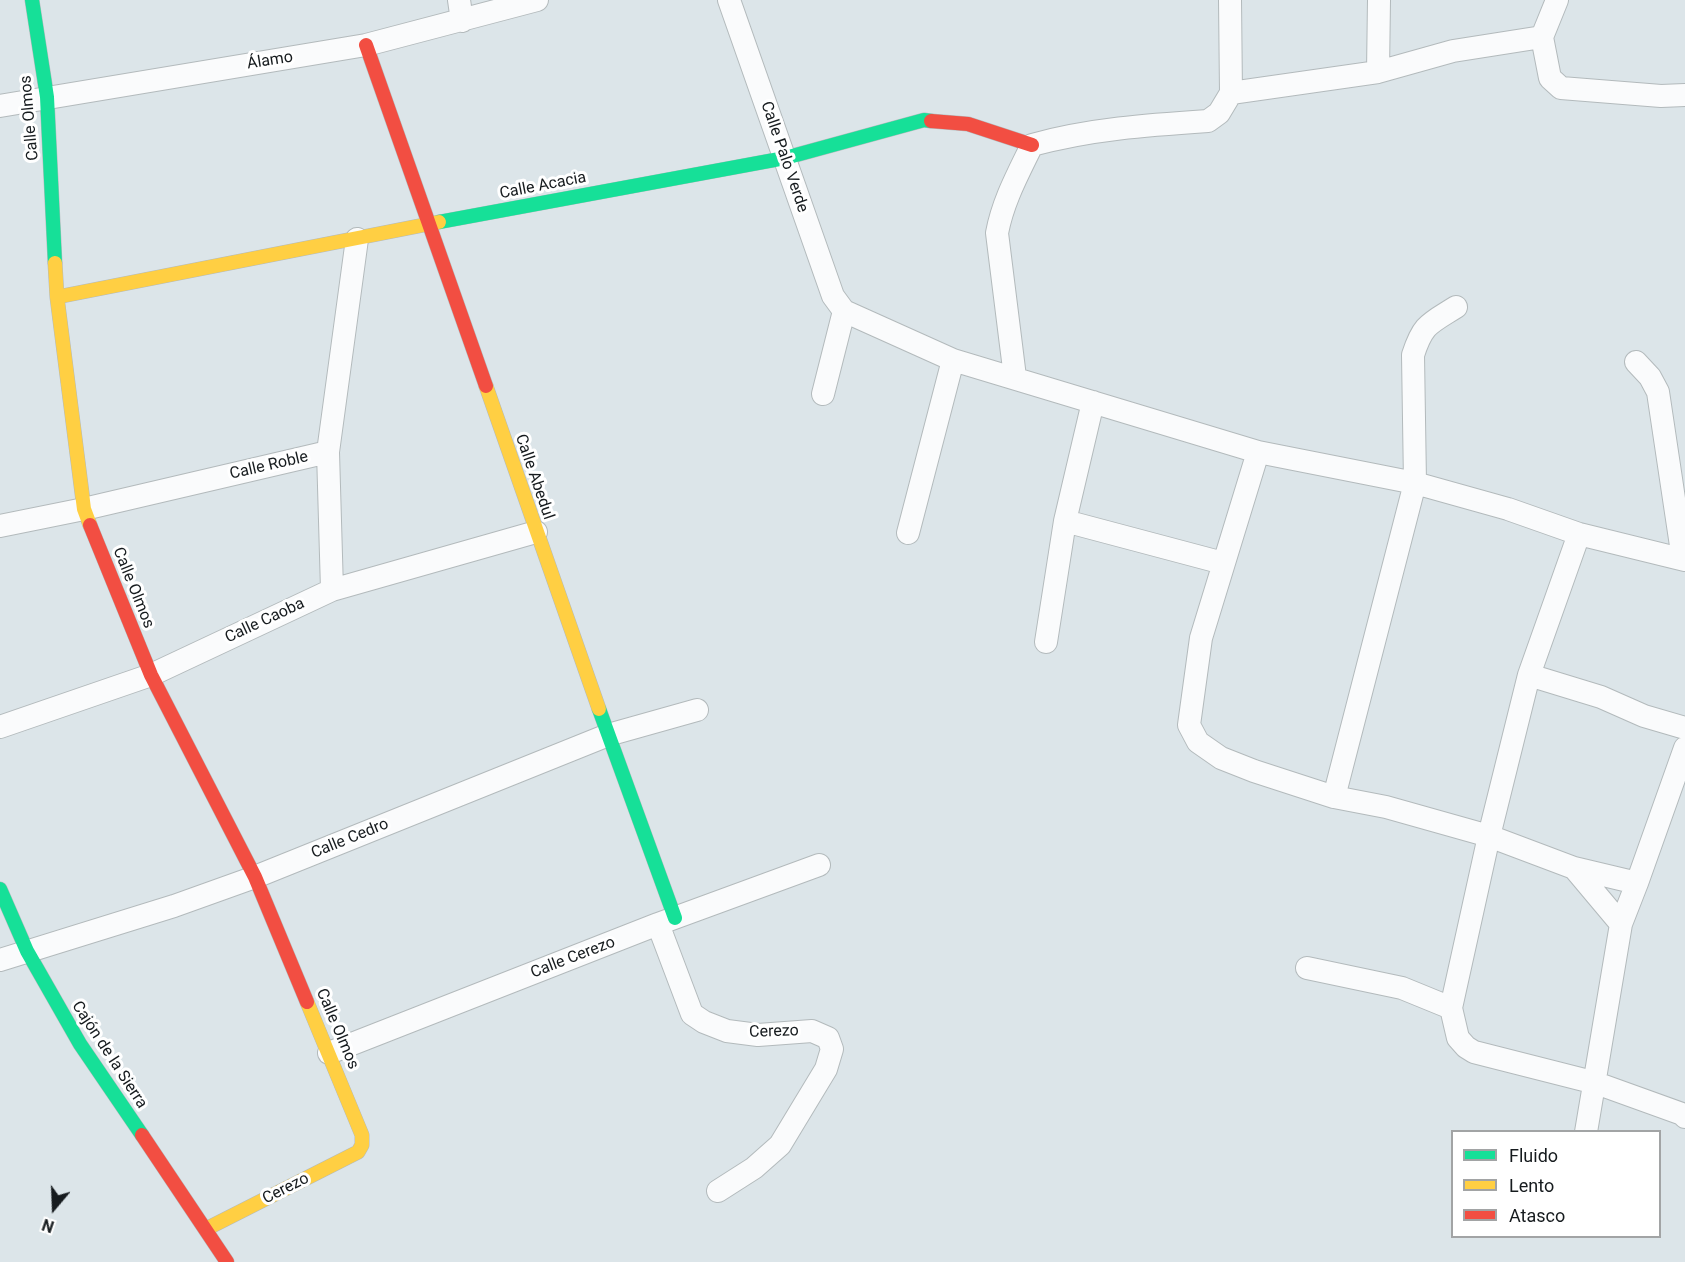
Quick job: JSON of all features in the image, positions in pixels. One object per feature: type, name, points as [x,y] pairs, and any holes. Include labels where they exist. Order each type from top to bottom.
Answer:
[{"type":"street","name":"Calle Olmos","points":[[32,0],[47,97],[57,297],[84,509],[151,675],[255,877],[362,1135],[362,1145]]},
{"type":"street","name":"Álamo","points":[[0,106],[366,45],[460,11],[537,0]]},
{"type":"street","name":"Calle Palo Verde","points":[[729,0],[833,296],[844,311]]},
{"type":"street","points":[[1015,377],[997,233],[1011,187],[1032,145],[1064,136],[1120,127],[1208,121],[1219,113],[1232,93],[1230,0]]},
{"type":"street","points":[[1378,72],[1379,0]]},
{"type":"street","points":[[1557,0],[1542,37],[1550,78],[1561,88],[1661,96],[1685,95]]},
{"type":"street","points":[[1232,93],[1378,72],[1453,51],[1542,37]]},
{"type":"street","name":"Calle Abedul","points":[[366,45],[608,735],[666,921]]},
{"type":"street","name":"Calle Acacia","points":[[57,297],[428,224],[785,158],[924,120],[968,124],[1032,145]]},
{"type":"street","name":"Calle Roble","points":[[0,526],[84,509],[328,452],[357,239]]},
{"type":"street","points":[[1334,797],[1415,483],[1413,355],[1419,336],[1426,325],[1456,307]]},
{"type":"street","points":[[823,394],[844,311],[954,360],[1258,452],[1415,483],[1508,509],[1579,534],[1684,560],[1658,392],[1650,377],[1636,362]]},
{"type":"street","points":[[908,533],[954,360]]},
{"type":"street","points":[[1046,642],[1065,521],[1093,402]]},
{"type":"street","points":[[328,452],[332,590]]},
{"type":"street","points":[[1258,452],[1201,638],[1189,725],[1198,742],[1221,758],[1334,797],[1386,807],[1489,836],[1574,868],[1638,883]]},
{"type":"street","points":[[1065,521],[1223,563]]},
{"type":"street","name":"Calle Caoba","points":[[0,727],[151,675],[332,590],[536,532]]},
{"type":"street","points":[[1579,534],[1529,675],[1489,836],[1451,1008],[1458,1038],[1474,1052],[1596,1083],[1684,1115]]},
{"type":"street","points":[[1529,675],[1601,698],[1644,716],[1685,728]]},
{"type":"street","name":"Calle Cedro","points":[[0,960],[174,906],[255,877],[608,735],[697,710]]},
{"type":"street","points":[[1586,1130],[1596,1083],[1621,924],[1638,883],[1685,748]]},
{"type":"street","name":"Calle Cerezo","points":[[329,1053],[666,921],[819,865]]},
{"type":"street","points":[[1574,868],[1621,924]]},
{"type":"street","name":"Cajón de la Sierra","points":[[0,890],[27,951],[80,1044],[226,1262]]},
{"type":"street","name":"Cerezo","points":[[666,921],[692,1014],[704,1022],[727,1031],[758,1035],[812,1030],[828,1038],[832,1049],[826,1069],[780,1145],[754,1168],[718,1191]]},
{"type":"street","points":[[1307,968],[1402,988],[1451,1008]]},
{"type":"street","name":"Cerezo","points":[[206,1229],[358,1152],[362,1145]]},
{"type":"traffic: fast","points":[[32,0],[47,97],[55,263]]},
{"type":"traffic: fast","points":[[439,222],[785,158],[924,120],[931,121]]},
{"type":"traffic: fast","points":[[599,709],[675,918]]},
{"type":"traffic: fast","points":[[0,889],[27,951],[80,1044],[142,1135]]},
{"type":"traffic: slow","points":[[57,297],[439,222]]},
{"type":"traffic: slow","points":[[55,263],[57,297],[84,509],[90,525]]},
{"type":"traffic: slow","points":[[486,386],[599,709]]},
{"type":"traffic: slow","points":[[206,1229],[358,1152],[362,1145],[362,1135],[307,1002]]},
{"type":"traffic: jam","points":[[366,45],[486,386]]},
{"type":"traffic: jam","points":[[931,121],[968,124],[1032,145]]},
{"type":"traffic: jam","points":[[90,525],[151,675],[255,877],[307,1002]]},
{"type":"traffic: jam","points":[[142,1135],[227,1262]]}]
